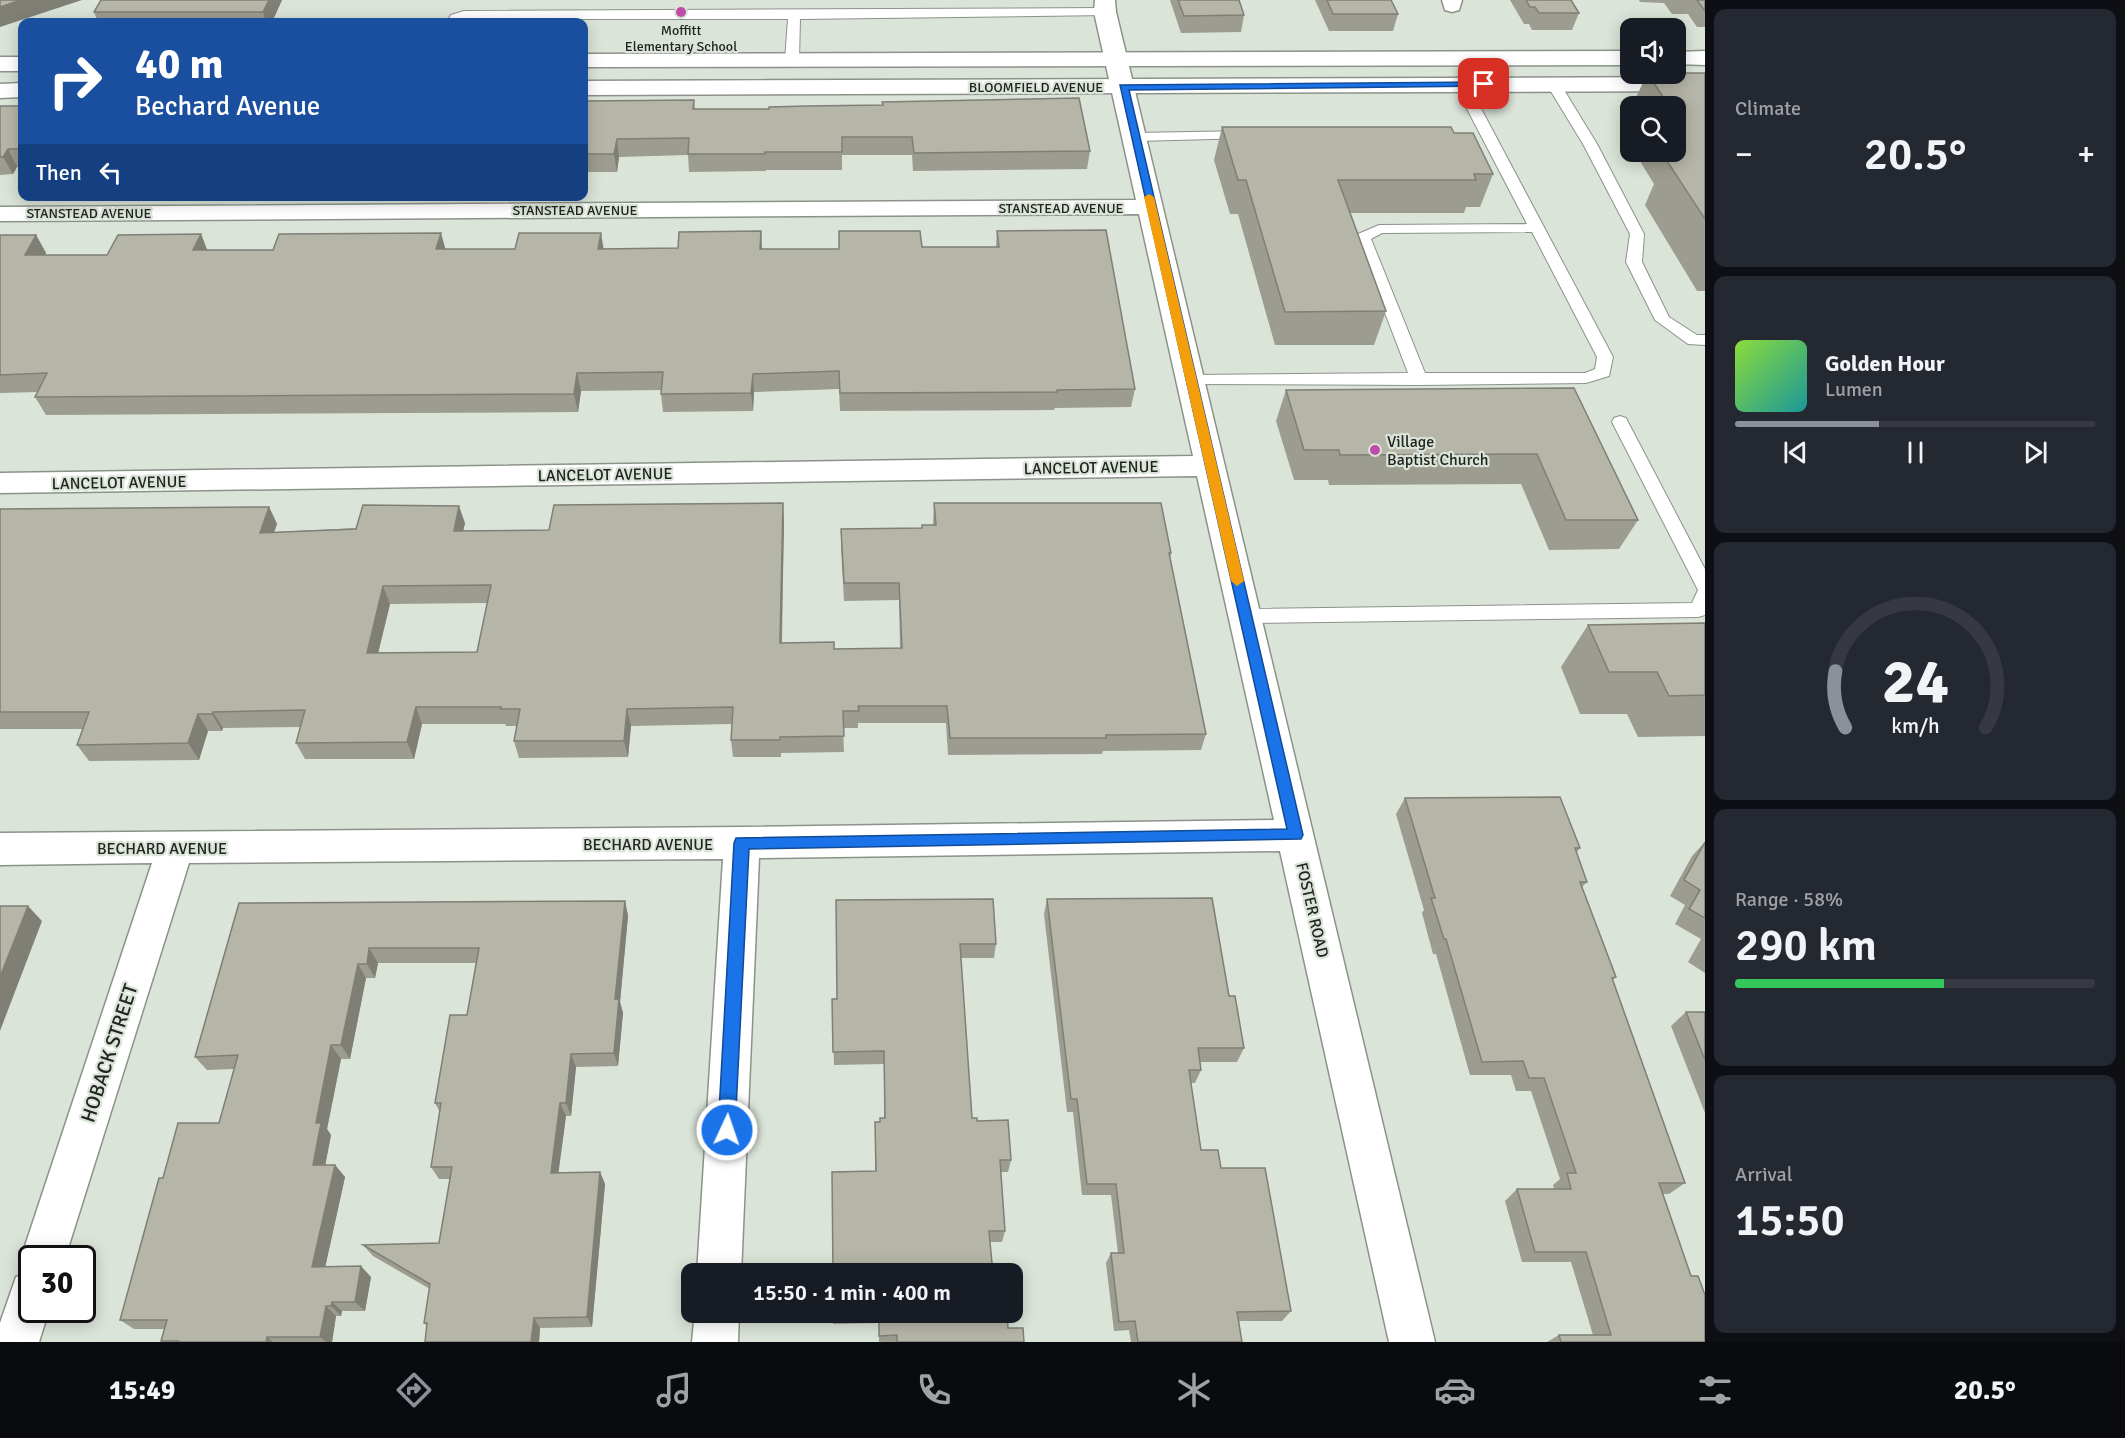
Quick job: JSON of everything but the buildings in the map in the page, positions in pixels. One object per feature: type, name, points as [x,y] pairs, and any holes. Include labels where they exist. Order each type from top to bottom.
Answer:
[{"type":"street","name":"FOSTER ROAD","points":[[1105,6],[1412,1342]]},
{"type":"street","name":"BLOOMFIELD AVENUE","points":[[588,61],[1620,58]]},
{"type":"street","points":[[1686,58],[1705,58]]},
{"type":"street","points":[[1450,59],[1461,84]]},
{"type":"street","points":[[790,86],[792,60]]},
{"type":"street","points":[[0,64],[18,64]]},
{"type":"street","name":"BLOOMFIELD AVENUE","points":[[588,88],[1705,84]]},
{"type":"street","points":[[0,91],[18,90]]},
{"type":"street","name":"STANSTEAD AVENUE","points":[[0,214],[1151,207]]},
{"type":"street","name":"LANCELOT AVENUE","points":[[0,483],[1210,466]]},
{"type":"street","name":"BECHARD AVENUE","points":[[0,849],[742,843],[1296,835]]},
{"type":"street","points":[[720,1263],[742,843]]},
{"type":"street","name":"HOBACK STREET","points":[[47,1245],[176,848]]},
{"type":"street","points":[[16,1342],[22,1323]]},
{"type":"street","points":[[715,1342],[716,1323]]},
{"type":"lane","points":[[458,18],[464,15],[794,15],[1105,6]]},
{"type":"lane","points":[[792,60],[794,15]]},
{"type":"lane","points":[[1191,380],[1586,378],[1603,372],[1605,357],[1538,228],[1481,133],[1461,84]]},
{"type":"lane","points":[[1554,85],[1590,144],[1637,234],[1634,262],[1663,320],[1694,340],[1705,340]]},
{"type":"lane","points":[[1135,137],[1264,135]]},
{"type":"lane","points":[[1419,380],[1363,237],[1379,229],[1538,228]]},
{"type":"lane","points":[[1620,422],[1705,587]]},
{"type":"lane","points":[[1245,616],[1698,610],[1705,594]]},
{"type":"slow traffic","points":[[1149,197],[1237,581]]},
{"type":"place","name":"Moffitt Elementary School","points":[[681,12]]},
{"type":"place","name":"Village Baptist Church","points":[[1375,450]]},
{"type":"route","points":[[727,1130],[742,843],[1296,835],[1124,87],[1484,84]]}]
